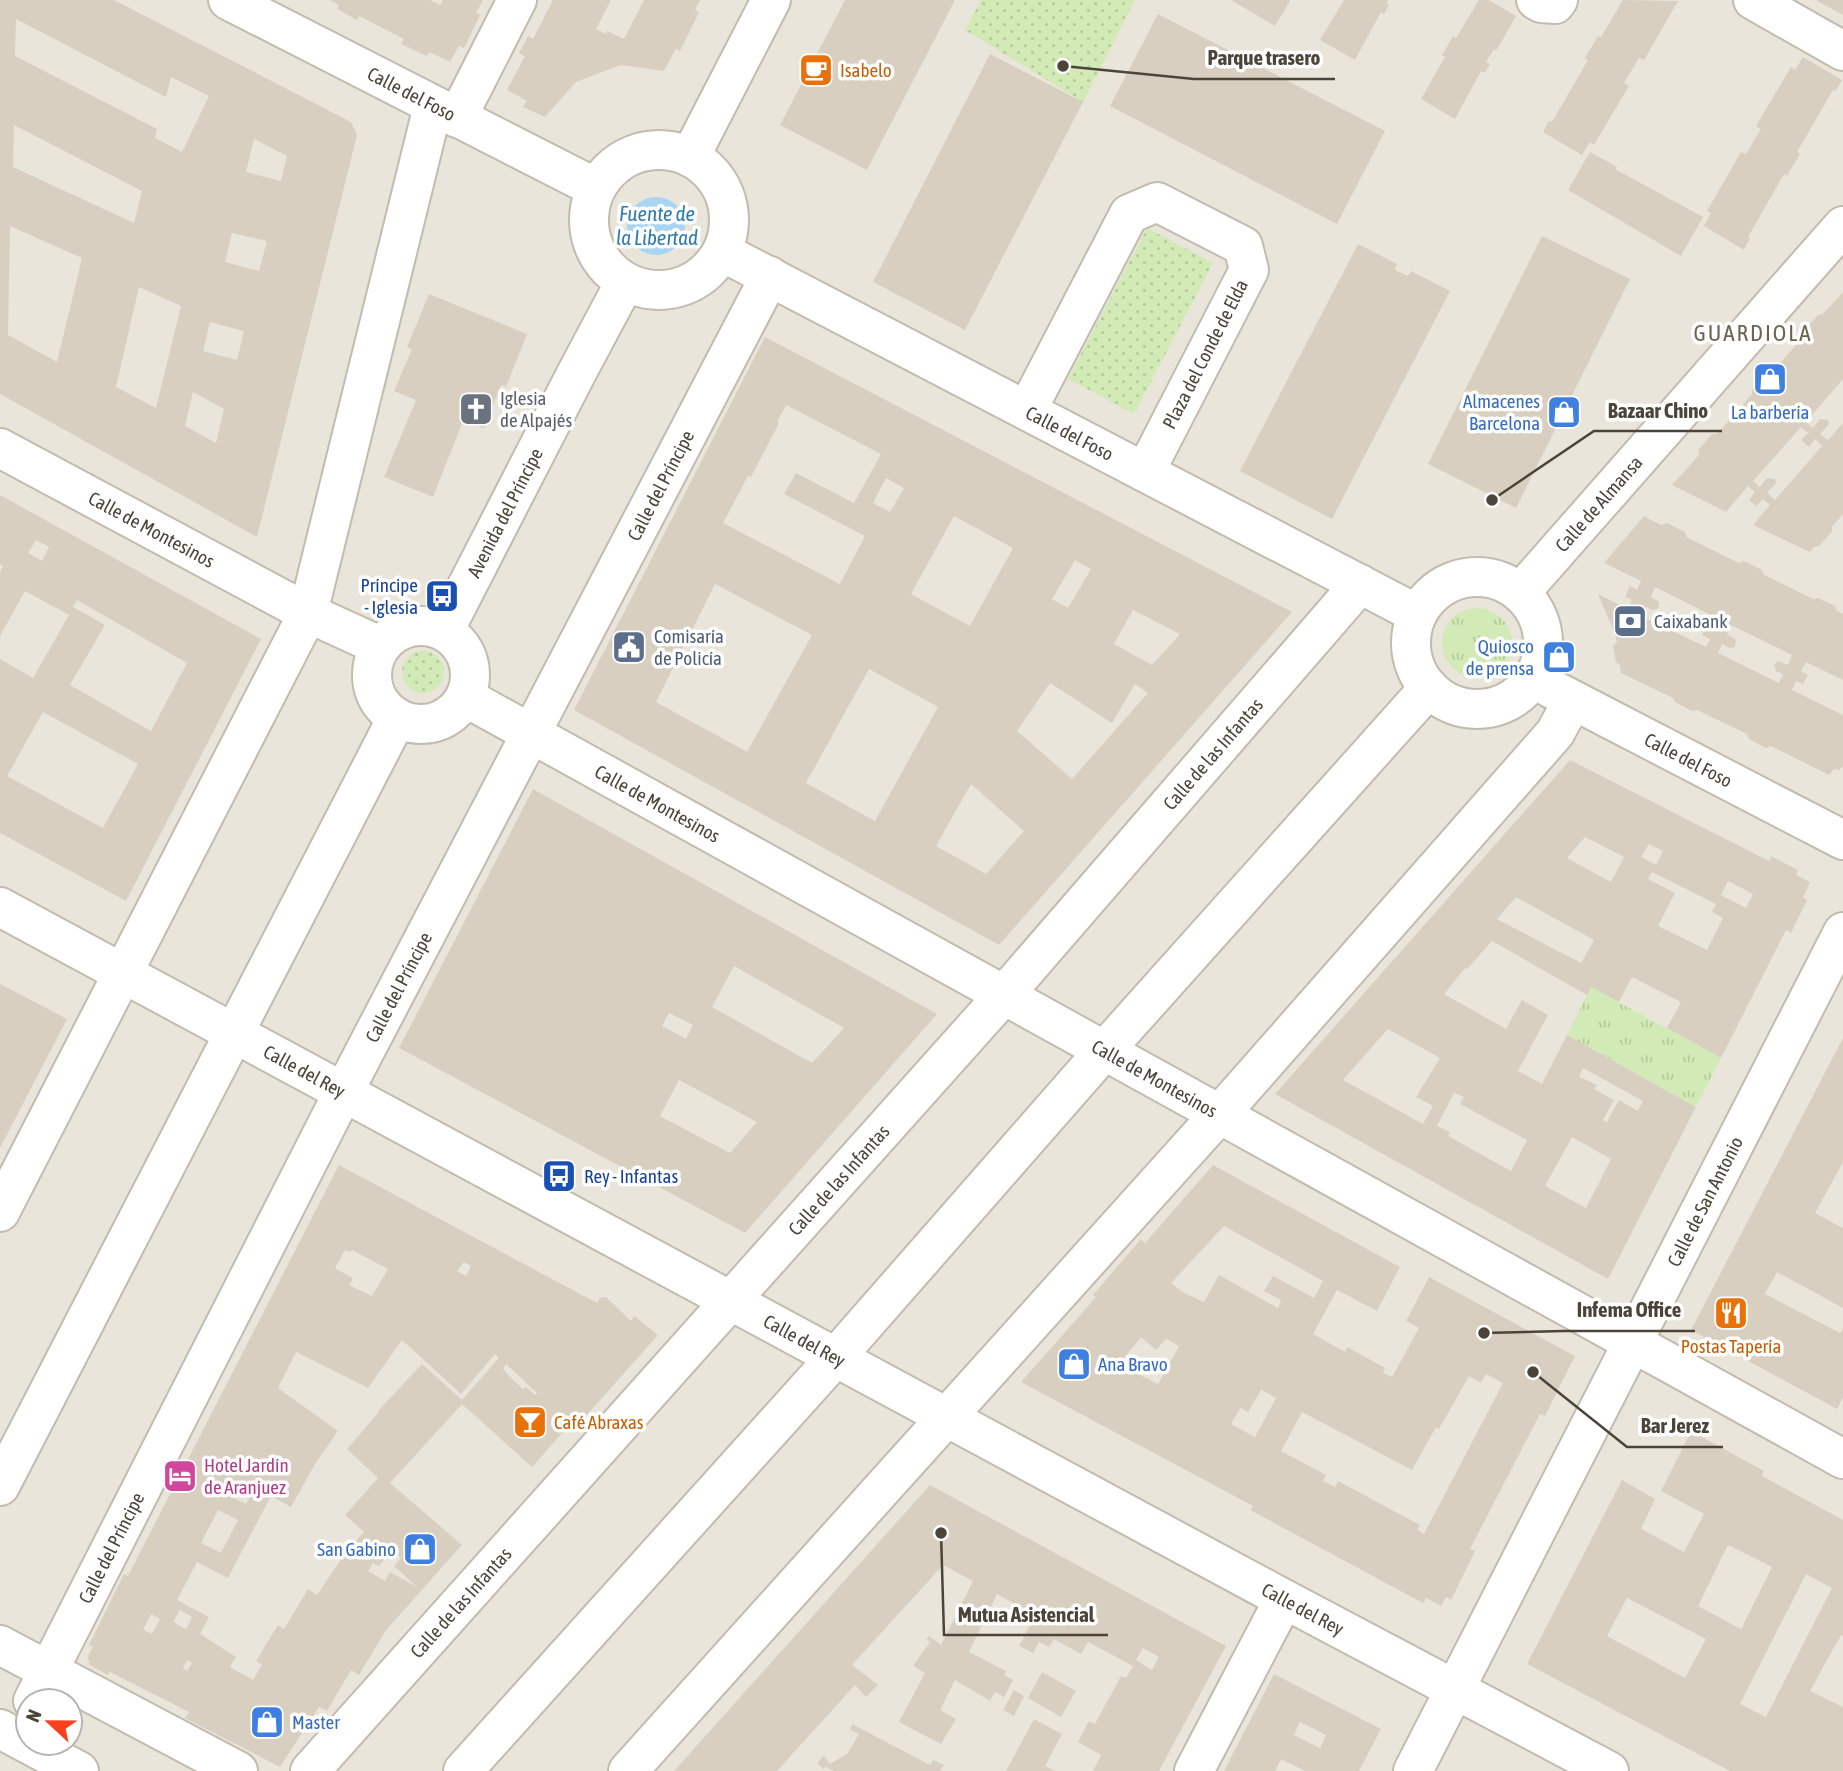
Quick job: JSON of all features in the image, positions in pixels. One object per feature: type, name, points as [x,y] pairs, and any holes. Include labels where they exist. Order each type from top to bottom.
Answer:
[{"type":"street","name":"Calle del Foso","points":[[228,0],[276,12],[445,112],[596,188]]},
{"type":"street","points":[[0,1212],[308,612],[445,112],[517,0]]},
{"type":"street","points":[[690,157],[771,0]]},
{"type":"street","points":[[1536,0],[1555,4],[1558,0]]},
{"type":"street","points":[[1753,0],[1843,51]]},
{"type":"street","points":[[647,150],[669,150],[690,157],[709,170],[723,189],[729,212],[728,235],[722,252],[706,273],[687,284],[667,290],[646,289],[625,282],[608,269],[596,252],[589,232],[589,211],[596,188],[607,172],[625,158],[647,150]]},
{"type":"street","name":"Plaza del Conde de Elda","points":[[1027,410],[1129,214],[1157,202],[1243,246],[1249,270],[1145,472]]},
{"type":"street","name":"Calle de Almansa","points":[[1520,593],[1843,226]]},
{"type":"street","name":"Calle del Foso","points":[[722,252],[1418,614]]},
{"type":"street","name":"Calle del Príncipe","points":[[41,1686],[343,1093],[770,276]]},
{"type":"street","name":"Avenida del Príncipe","points":[[444,631],[625,282]]},
{"type":"street","name":"Calle de Montesinos","points":[[0,448],[308,612],[380,646]]},
{"type":"street","points":[[1484,577],[1503,582],[1520,593],[1541,624],[1543,642],[1540,661],[1533,678],[1516,696],[1493,707],[1476,709],[1443,699],[1429,688],[1417,671],[1412,651],[1412,632],[1418,614],[1429,598],[1445,585],[1464,578],[1484,577]]},
{"type":"street","name":"Calle de las Infantas","points":[[310,1771],[1004,995],[1360,584]]},
{"type":"street","points":[[416,625],[444,631],[456,640],[465,652],[470,667],[470,682],[465,697],[456,710],[443,719],[428,724],[397,718],[384,708],[375,694],[371,678],[373,661],[380,646],[390,636],[416,625]]},
{"type":"street","name":"Calle del Foso","points":[[1533,678],[1572,702],[1843,841]]},
{"type":"street","points":[[463,1771],[835,1358],[1104,1051],[1429,688]]},
{"type":"street","name":"Calle de Montesinos","points":[[465,697],[1843,1459]]},
{"type":"street","points":[[628,1771],[1219,1114],[1555,733],[1572,702]]},
{"type":"street","points":[[0,1486],[397,718]]},
{"type":"street","name":"Calle del Rey","points":[[0,908],[1609,1771]]},
{"type":"street","name":"Calle de San Antonio","points":[[1413,1771],[1843,932]]},
{"type":"street","points":[[1194,1771],[1284,1599]]},
{"type":"street","points":[[0,1645],[41,1686],[238,1771]]},
{"type":"street","points":[[11,1736],[79,1771]]},
{"type":"shaded area","points":[[0,0],[1843,0],[1843,1771],[0,1771]]},
{"type":"green space","points":[[981,0],[1135,0],[1083,102],[965,30]]},
{"type":"green space","points":[[1147,228],[1213,263],[1134,414],[1068,379]]},
{"type":"green space","points":[[1477,608],[1502,618],[1512,643],[1502,668],[1477,678],[1452,668],[1442,643],[1452,618]]},
{"type":"green space","points":[[423,651],[438,657],[444,672],[438,687],[423,693],[408,687],[402,672],[408,657]]},
{"type":"green space","points":[[1591,987],[1721,1058],[1696,1107],[1567,1035]]},
{"type":"water","name":"Fuente de la Libertad","points":[[650,197],[662,197],[677,205],[685,220],[685,232],[677,247],[662,255],[650,255],[635,247],[627,232],[627,220],[635,205]]},
{"type":"building","points":[[0,0],[114,0],[351,122],[357,135],[257,537],[0,394]],"holes":[[[16,19],[166,97],[171,77],[209,96],[182,152],[155,138],[157,129],[15,56]],[[14,125],[142,191],[134,223],[13,167]],[[254,139],[287,156],[281,181],[246,172]],[[10,226],[82,258],[57,362],[8,335]],[[232,233],[267,241],[259,271],[225,262]],[[139,287],[181,306],[156,408],[116,387]],[[210,322],[244,331],[237,360],[203,351]],[[193,392],[224,409],[216,443],[185,426]]]},
{"type":"building","points":[[330,0],[430,0],[440,5],[443,0],[483,0],[476,13],[480,15],[464,48],[459,46],[450,62],[429,52],[427,56],[401,44],[404,39],[359,16],[357,20],[337,9],[339,5]]},
{"type":"building","points":[[553,0],[611,0],[596,29],[624,39],[644,0],[700,0],[695,10],[699,12],[680,51],[676,48],[664,71],[621,65],[576,82],[545,117],[523,107],[527,101],[507,90],[525,56],[519,53],[528,36],[533,39]]},
{"type":"building","points":[[845,0],[955,0],[867,170],[780,125]]},
{"type":"building","points":[[1231,0],[1289,0],[1290,1],[1275,26]]},
{"type":"building","points":[[1344,0],[1388,0],[1386,3],[1389,5],[1384,14],[1381,12],[1355,60],[1320,40]]},
{"type":"building","points":[[1479,0],[1489,0],[1516,16],[1496,51],[1494,49],[1486,62],[1490,64],[1485,73],[1481,71],[1455,119],[1421,99],[1445,57],[1442,55],[1453,36],[1456,38]]},
{"type":"building","points":[[1623,0],[1678,1],[1644,60],[1639,58],[1624,83],[1629,86],[1594,145],[1590,142],[1582,155],[1543,132],[1549,121],[1552,122],[1588,60],[1585,58],[1598,36],[1601,37]]},
{"type":"building","points":[[1816,0],[1843,0],[1843,15],[1828,7]]},
{"type":"building","points":[[1158,14],[1385,131],[1337,224],[1110,106]]},
{"type":"building","points":[[990,54],[1083,102],[965,330],[873,282]]},
{"type":"building","points":[[1803,57],[1842,80],[1836,91],[1833,90],[1797,152],[1800,154],[1787,176],[1784,174],[1748,237],[1750,238],[1744,250],[1704,226],[1711,213],[1707,211],[1741,152],[1746,154],[1761,129],[1756,126],[1791,67],[1795,70]]},
{"type":"building","points":[[1590,152],[1617,167],[1615,169],[1703,217],[1681,256],[1568,190]]},
{"type":"building","points":[[1542,236],[1630,279],[1516,508],[1428,464]]},
{"type":"building","points":[[1358,244],[1397,264],[1395,270],[1408,276],[1411,271],[1450,291],[1332,519],[1240,471]]},
{"type":"building","points":[[1843,292],[1843,379],[1806,422],[1813,428],[1820,419],[1828,420],[1829,424],[1820,434],[1828,440],[1843,423],[1843,514],[1832,527],[1832,532],[1810,552],[1753,525],[1770,505],[1763,499],[1756,506],[1749,500],[1755,492],[1748,486],[1726,512],[1672,485],[1699,455],[1698,450],[1712,434],[1717,434],[1765,375],[1770,375],[1806,333],[1806,328],[1818,315],[1823,314]],"holes":[[[1801,427],[1808,433],[1801,440],[1809,447],[1815,439],[1822,446],[1775,500],[1767,493],[1776,483],[1775,479],[1767,478],[1760,487],[1753,481]]]},
{"type":"building","points":[[429,294],[527,334],[506,387],[501,385],[484,428],[463,421],[433,497],[384,477],[416,400],[394,391],[412,349],[407,347]]},
{"type":"building","points":[[765,337],[1292,612],[999,945],[574,710]],"holes":[[[786,405],[881,454],[854,503],[796,473],[784,494],[865,536],[840,584],[723,523],[779,423],[777,422]],[[886,478],[904,488],[890,512],[873,503]],[[954,516],[1013,548],[970,626],[911,594]],[[1075,560],[1091,569],[1068,608],[1052,599]],[[715,584],[812,635],[747,752],[656,702]],[[1133,610],[1180,634],[1152,665],[1114,644]],[[869,669],[938,707],[875,821],[806,783]],[[1050,683],[1112,723],[1135,684],[1148,693],[1072,779],[1017,731]],[[971,784],[1024,831],[986,874],[936,846]]]},
{"type":"building","points":[[0,495],[261,639],[126,901],[0,833],[0,659],[33,678],[69,615],[25,591],[0,636],[0,572],[3,566],[0,564]],"holes":[[[36,540],[49,547],[42,561],[28,553]],[[77,600],[187,663],[151,731],[70,685],[105,625],[73,607]],[[43,712],[138,764],[103,828],[7,776]]]},
{"type":"building","points":[[1644,516],[1661,525],[1667,523],[1685,532],[1686,537],[1739,563],[1744,561],[1762,570],[1764,575],[1813,599],[1818,598],[1835,606],[1837,611],[1843,614],[1843,680],[1806,662],[1801,671],[1808,675],[1803,684],[1796,681],[1792,690],[1843,715],[1843,766],[1839,770],[1834,769],[1829,775],[1771,746],[1766,748],[1749,739],[1747,734],[1697,710],[1692,711],[1675,702],[1673,698],[1621,673],[1613,646],[1617,642],[1615,634],[1598,594],[1628,609],[1632,600],[1625,597],[1630,586],[1637,590],[1641,581],[1604,563]],"holes":[[[1655,587],[1719,619],[1715,628],[1707,624],[1702,635],[1710,639],[1706,647],[1641,616],[1646,607],[1653,610],[1659,608],[1659,602],[1651,597]],[[1731,625],[1792,655],[1788,665],[1778,661],[1774,665],[1776,671],[1783,674],[1779,683],[1718,653],[1722,644],[1735,647],[1736,640],[1727,634]]]},
{"type":"building","points":[[1570,760],[1769,861],[1771,856],[1798,870],[1796,875],[1810,882],[1803,898],[1807,900],[1791,933],[1786,930],[1721,1058],[1667,1028],[1681,1002],[1632,977],[1619,1002],[1591,987],[1587,995],[1492,941],[1444,994],[1506,1029],[1522,1000],[1548,1015],[1518,1071],[1542,1084],[1567,1035],[1696,1107],[1608,1279],[1275,1094]],"holes":[[[1585,837],[1624,857],[1611,882],[1567,858]],[[1649,844],[1663,851],[1656,865],[1641,857]],[[1652,872],[1716,904],[1712,912],[1723,918],[1707,950],[1658,926],[1675,893],[1648,879]],[[1728,881],[1753,894],[1746,908],[1721,895]],[[1516,897],[1594,940],[1581,963],[1497,919]],[[1388,1029],[1440,1058],[1416,1097],[1433,1106],[1423,1124],[1343,1080]],[[1583,1068],[1643,1101],[1638,1111],[1619,1100],[1607,1122],[1603,1120],[1614,1100],[1594,1089],[1597,1085],[1579,1077]],[[1454,1093],[1464,1097],[1460,1104],[1527,1140],[1511,1171],[1448,1136],[1450,1132],[1437,1126]],[[1572,1137],[1611,1159],[1586,1208],[1545,1186]]]},
{"type":"building","points":[[533,789],[937,1014],[745,1233],[399,1048]],"holes":[[[734,966],[844,1028],[812,1063],[712,1007]],[[669,1013],[693,1025],[686,1039],[662,1026]],[[679,1080],[757,1122],[730,1153],[660,1116]]]},
{"type":"building","points":[[0,984],[67,1019],[0,1148]]},
{"type":"building","points":[[1843,1038],[1843,1162],[1815,1213],[1843,1228],[1843,1308],[1777,1272],[1765,1294],[1840,1333],[1843,1328],[1843,1397],[1837,1409],[1691,1330]]},
{"type":"building","points":[[339,1165],[597,1303],[600,1298],[606,1297],[631,1321],[634,1316],[658,1335],[577,1426],[572,1422],[532,1467],[462,1404],[390,1483],[462,1545],[386,1630],[359,1675],[351,1670],[327,1711],[319,1707],[280,1767],[185,1718],[189,1712],[110,1672],[108,1675],[88,1664],[90,1661],[87,1659],[93,1646],[89,1645],[124,1574],[128,1576]],"holes":[[[345,1250],[352,1250],[388,1269],[372,1296],[349,1285],[353,1278],[335,1268]],[[464,1262],[471,1266],[466,1276],[457,1271]],[[402,1340],[461,1394],[495,1354],[499,1358],[462,1400],[422,1364],[347,1449],[378,1478],[345,1515],[364,1532],[348,1549],[317,1595],[308,1589],[284,1629],[278,1625],[256,1661],[262,1665],[253,1680],[230,1667],[236,1657],[200,1634],[209,1617],[177,1600],[197,1562],[228,1578],[271,1496],[291,1507],[315,1464],[338,1431],[278,1388],[296,1352],[368,1388]],[[506,1364],[537,1393],[535,1395],[526,1387],[523,1389],[503,1369]],[[233,1482],[252,1493],[246,1504],[226,1494]],[[218,1510],[238,1520],[221,1553],[201,1543]],[[396,1553],[401,1558],[394,1566],[417,1587],[390,1572],[385,1581],[368,1571],[373,1563],[379,1566],[388,1555],[393,1559]],[[180,1610],[192,1617],[186,1629],[173,1622]],[[151,1614],[160,1619],[152,1634],[143,1630]],[[187,1660],[192,1663],[187,1671],[183,1668]]]},
{"type":"building","points":[[1213,1165],[1400,1267],[1377,1311],[1337,1290],[1313,1334],[1345,1352],[1347,1347],[1385,1368],[1383,1373],[1392,1377],[1419,1328],[1406,1321],[1429,1277],[1575,1356],[1545,1416],[1540,1414],[1470,1549],[1475,1551],[1451,1600],[1446,1597],[1441,1606],[1426,1598],[1423,1603],[1250,1510],[1253,1506],[1021,1382],[1096,1297],[1093,1295],[1141,1239],[1145,1243]],"holes":[[[1224,1226],[1323,1281],[1314,1298],[1273,1276],[1264,1291],[1281,1300],[1278,1308],[1219,1275],[1204,1302],[1184,1293],[1171,1283]],[[1141,1337],[1156,1350],[1166,1339],[1179,1346],[1158,1384],[1119,1364]],[[1486,1374],[1503,1383],[1424,1534],[1417,1530],[1420,1525],[1338,1481],[1335,1487],[1323,1481],[1326,1475],[1281,1451],[1302,1412],[1412,1470],[1469,1376],[1481,1383]],[[1261,1390],[1276,1398],[1255,1437],[1231,1424],[1240,1408],[1248,1412]]]},
{"type":"building","points":[[1691,1431],[1764,1471],[1762,1476],[1843,1520],[1843,1636],[1841,1635],[1810,1691],[1843,1707],[1843,1771],[1730,1771],[1527,1664],[1622,1480],[1655,1499],[1641,1529],[1684,1552],[1704,1514],[1661,1491]],"holes":[[[1728,1545],[1772,1567],[1741,1629],[1698,1606]],[[1806,1574],[1832,1588],[1766,1717],[1740,1704]],[[1627,1598],[1706,1639],[1685,1678],[1607,1636]]]},
{"type":"building","points":[[930,1485],[1226,1646],[1159,1771],[1093,1771],[1101,1755],[1078,1742],[1089,1721],[1095,1724],[1121,1676],[1126,1678],[1133,1666],[1088,1642],[1081,1654],[1054,1639],[1049,1647],[1039,1642],[1033,1653],[1019,1646],[1033,1614],[997,1594],[969,1652],[1006,1671],[1004,1675],[1013,1680],[1004,1697],[995,1692],[990,1701],[955,1680],[940,1710],[956,1719],[941,1744],[899,1722],[925,1673],[913,1666],[930,1642],[926,1639],[929,1636],[941,1645],[973,1581],[943,1565],[852,1665],[878,1685],[866,1697],[855,1685],[777,1771],[674,1771]],"holes":[[[1143,1648],[1159,1657],[1152,1670],[1136,1660]]]},
{"type":"building","points":[[1042,1672],[1076,1691],[1061,1717],[1028,1698]]},
{"type":"building","points":[[1274,1674],[1381,1729],[1359,1771],[1305,1771],[1281,1759],[1275,1771],[1224,1771]],"holes":[[[1300,1722],[1326,1735],[1320,1748],[1294,1735]]]},
{"type":"building","points":[[1014,1690],[1024,1696],[1014,1716],[1003,1710]]},
{"type":"building","points":[[1034,1719],[1062,1734],[1045,1766],[1055,1771],[1006,1771]]},
{"type":"building","points":[[852,1724],[930,1765],[933,1760],[944,1765],[940,1771],[823,1769],[817,1763],[824,1756],[830,1764],[848,1753],[859,1734],[850,1730]]},
{"type":"place","name":"Parque trasero","points":[[1063,66]]},
{"type":"place","name":"Isabelo","points":[[816,70]]},
{"type":"place","name":"La barbería","points":[[1770,379]]},
{"type":"place","name":"Iglesia de Alpajés","points":[[476,409]]},
{"type":"place","name":"Almacenes Barcelona","points":[[1564,412]]},
{"type":"place","name":"Bazaar Chino","points":[[1492,500]]},
{"type":"place","name":"Príncipe - Iglesia","points":[[442,596]]},
{"type":"place","name":"Caixabank","points":[[1630,621]]},
{"type":"place","name":"Comisaría de Policía","points":[[629,647]]},
{"type":"place","name":"Quiosco de prensa","points":[[1559,657]]},
{"type":"place","name":"Rey - Infantas","points":[[559,1176]]},
{"type":"place","name":"Postas Tapería","points":[[1731,1313]]},
{"type":"place","name":"Infema Office","points":[[1484,1333]]},
{"type":"place","name":"Ana Bravo","points":[[1074,1364]]},
{"type":"place","name":"Bar Jerez","points":[[1533,1372]]},
{"type":"place","name":"Café Abraxas","points":[[530,1422]]},
{"type":"place","name":"Hotel Jardín de Aranjuez","points":[[180,1476]]},
{"type":"place","name":"Mutua Asistencial","points":[[941,1533]]},
{"type":"place","name":"San Gabino","points":[[420,1549]]},
{"type":"place","name":"Master","points":[[267,1722]]},
{"type":"district","name":"GUARDIOLA","points":[[1753,333]]}]
